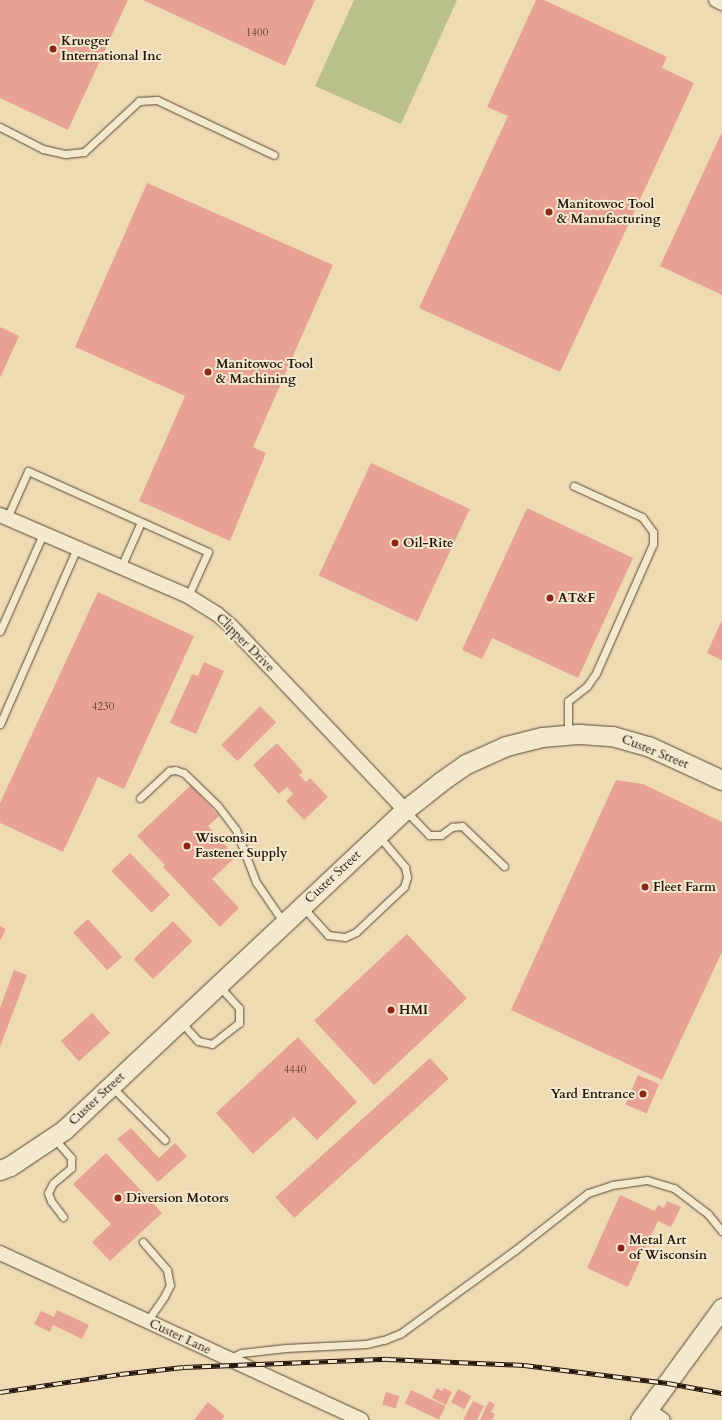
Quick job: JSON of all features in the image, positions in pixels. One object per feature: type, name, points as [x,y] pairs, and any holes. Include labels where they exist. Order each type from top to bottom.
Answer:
[{"type":"street","points":[[716,0],[722,3]]},
{"type":"street","name":"Clipper Drive","points":[[3,516],[188,596],[217,614],[231,626],[405,810]]},
{"type":"street","name":"Custer Street","points":[[0,1170],[10,1166],[64,1130],[405,810],[466,764],[506,746],[542,737],[568,735],[612,736],[648,746],[722,780]]},
{"type":"street","name":"Custer Lane","points":[[0,1253],[361,1420]]},
{"type":"street","points":[[650,1417],[722,1308]]},
{"type":"lane","points":[[0,127],[44,149],[65,154],[84,152],[139,101],[157,100],[274,155]]},
{"type":"lane","points":[[3,516],[28,471],[208,552],[188,596]]},
{"type":"lane","points":[[568,735],[568,701],[586,686],[596,673],[654,544],[653,532],[642,517],[574,486]]},
{"type":"lane","points":[[121,567],[141,522]]},
{"type":"lane","points":[[0,630],[43,534]]},
{"type":"lane","points":[[0,724],[77,548]]},
{"type":"lane","points":[[140,798],[169,771],[175,770],[184,773],[218,806],[236,830],[256,882],[284,924]]},
{"type":"lane","points":[[405,810],[429,835],[441,835],[452,827],[462,826],[504,866]]},
{"type":"lane","points":[[302,906],[328,935],[345,937],[356,932],[404,887],[407,877],[405,867],[378,835]]},
{"type":"lane","points":[[180,1021],[198,1041],[205,1044],[212,1044],[239,1023],[239,1008],[218,985]]},
{"type":"lane","points":[[111,1086],[165,1140]]},
{"type":"lane","points":[[53,1137],[71,1158],[71,1168],[53,1183],[48,1193],[51,1201],[64,1217]]},
{"type":"lane","points":[[228,1359],[241,1353],[366,1344],[384,1340],[401,1333],[514,1251],[588,1193],[612,1185],[646,1180],[674,1188],[708,1214],[722,1232]]},
{"type":"lane","points":[[143,1242],[167,1270],[170,1284],[164,1297],[147,1321]]},
{"type":"green space","points":[[354,0],[457,0],[401,124],[315,86]]},
{"type":"building","name":"Krueger International Inc","points":[[0,0],[128,0],[68,130],[0,98]]},
{"type":"building","name":"Krueger International Inc","points":[[143,0],[315,0],[285,66]]},
{"type":"building","name":"Manitowoc Tool & Manufacturing","points":[[536,0],[544,0],[667,57],[662,68],[694,83],[560,372],[419,308],[508,116],[487,107]]},
{"type":"building","points":[[722,132],[722,295],[660,266]]},
{"type":"building","name":"Manitowoc Tool & Machining","points":[[147,183],[333,265],[253,447],[266,453],[230,541],[139,501],[185,396],[75,347]]},
{"type":"building","points":[[0,327],[19,336],[0,378]]},
{"type":"building","name":"Oil-Rite","points":[[371,463],[470,509],[417,621],[319,575]]},
{"type":"building","name":"AT&F","points":[[527,508],[633,558],[578,678],[492,638],[482,659],[462,650]]},
{"type":"building","points":[[98,592],[194,636],[124,789],[98,777],[63,852],[0,823],[0,803]]},
{"type":"building","points":[[722,620],[722,660],[707,653]]},
{"type":"building","points":[[204,662],[224,671],[196,734],[170,723],[192,674],[198,676]]},
{"type":"building","points":[[260,706],[276,722],[237,761],[221,745]]},
{"type":"building","points":[[277,743],[303,772],[299,775],[306,782],[310,778],[328,797],[304,820],[286,801],[293,794],[287,787],[279,794],[253,765]]},
{"type":"building","name":"Fleet Farm","points":[[616,780],[643,784],[722,822],[722,952],[662,1080],[511,1010]]},
{"type":"building","name":"Wisconsin Fastener Supply","points":[[191,785],[219,816],[208,826],[236,857],[212,879],[239,908],[220,927],[163,867],[165,865],[137,836]]},
{"type":"building","points":[[130,853],[170,895],[152,913],[111,871]]},
{"type":"building","points":[[88,919],[122,957],[107,970],[73,932]]},
{"type":"building","points":[[173,921],[192,941],[153,979],[133,959]]},
{"type":"building","points":[[0,926],[6,929],[0,941]]},
{"type":"building","name":"HMI","points":[[407,934],[467,998],[374,1085],[314,1021]]},
{"type":"building","points":[[14,970],[27,975],[0,1047],[0,1008]]},
{"type":"building","points":[[92,1013],[110,1033],[79,1061],[61,1041]]},
{"type":"building","points":[[298,1037],[357,1102],[317,1140],[294,1117],[253,1154],[216,1113]]},
{"type":"building","points":[[430,1058],[449,1079],[294,1218],[275,1197]]},
{"type":"building","name":"Yard Entrance","points":[[638,1075],[659,1084],[647,1113],[625,1104]]},
{"type":"building","points":[[131,1128],[159,1158],[175,1143],[187,1156],[158,1182],[117,1139]]},
{"type":"building","name":"Diversion Motors","points":[[106,1153],[162,1213],[110,1261],[92,1242],[111,1224],[73,1184]]},
{"type":"building","name":"Metal Art of Wisconsin","points":[[620,1195],[655,1211],[658,1205],[664,1208],[667,1201],[681,1207],[671,1227],[658,1221],[628,1287],[587,1268]]},
{"type":"building","points":[[57,1310],[89,1325],[82,1339],[53,1325],[50,1332],[34,1324],[41,1311],[54,1317]]},
{"type":"building","points":[[437,1388],[442,1391],[444,1388],[452,1392],[446,1405],[432,1398]]},
{"type":"building","points":[[458,1389],[471,1396],[464,1409],[451,1402]]},
{"type":"building","points":[[411,1390],[445,1406],[439,1420],[405,1404]]},
{"type":"building","points":[[386,1392],[399,1396],[396,1409],[382,1404]]},
{"type":"building","points":[[473,1401],[484,1406],[477,1420],[463,1420]]},
{"type":"building","points":[[489,1401],[495,1404],[491,1412],[495,1414],[492,1420],[480,1420]]},
{"type":"building","points":[[208,1402],[225,1416],[222,1420],[194,1420]]},
{"type":"railway","points":[[0,1392],[120,1374],[184,1367],[387,1359],[524,1365],[668,1383],[722,1393]]},
{"type":"place","name":"Krueger International Inc","points":[[53,49]]},
{"type":"place","name":"Manitowoc Tool & Manufacturing","points":[[549,212]]},
{"type":"place","name":"Manitowoc Tool & Machining","points":[[208,372]]},
{"type":"place","name":"Oil-Rite","points":[[395,543]]},
{"type":"place","name":"AT&F","points":[[550,598]]},
{"type":"place","name":"Wisconsin Fastener Supply","points":[[187,846]]},
{"type":"place","name":"Fleet Farm","points":[[645,887]]},
{"type":"place","name":"HMI","points":[[391,1010]]},
{"type":"place","name":"Yard Entrance","points":[[643,1094]]},
{"type":"place","name":"Diversion Motors","points":[[118,1198]]},
{"type":"place","name":"Metal Art of Wisconsin","points":[[621,1248]]}]
